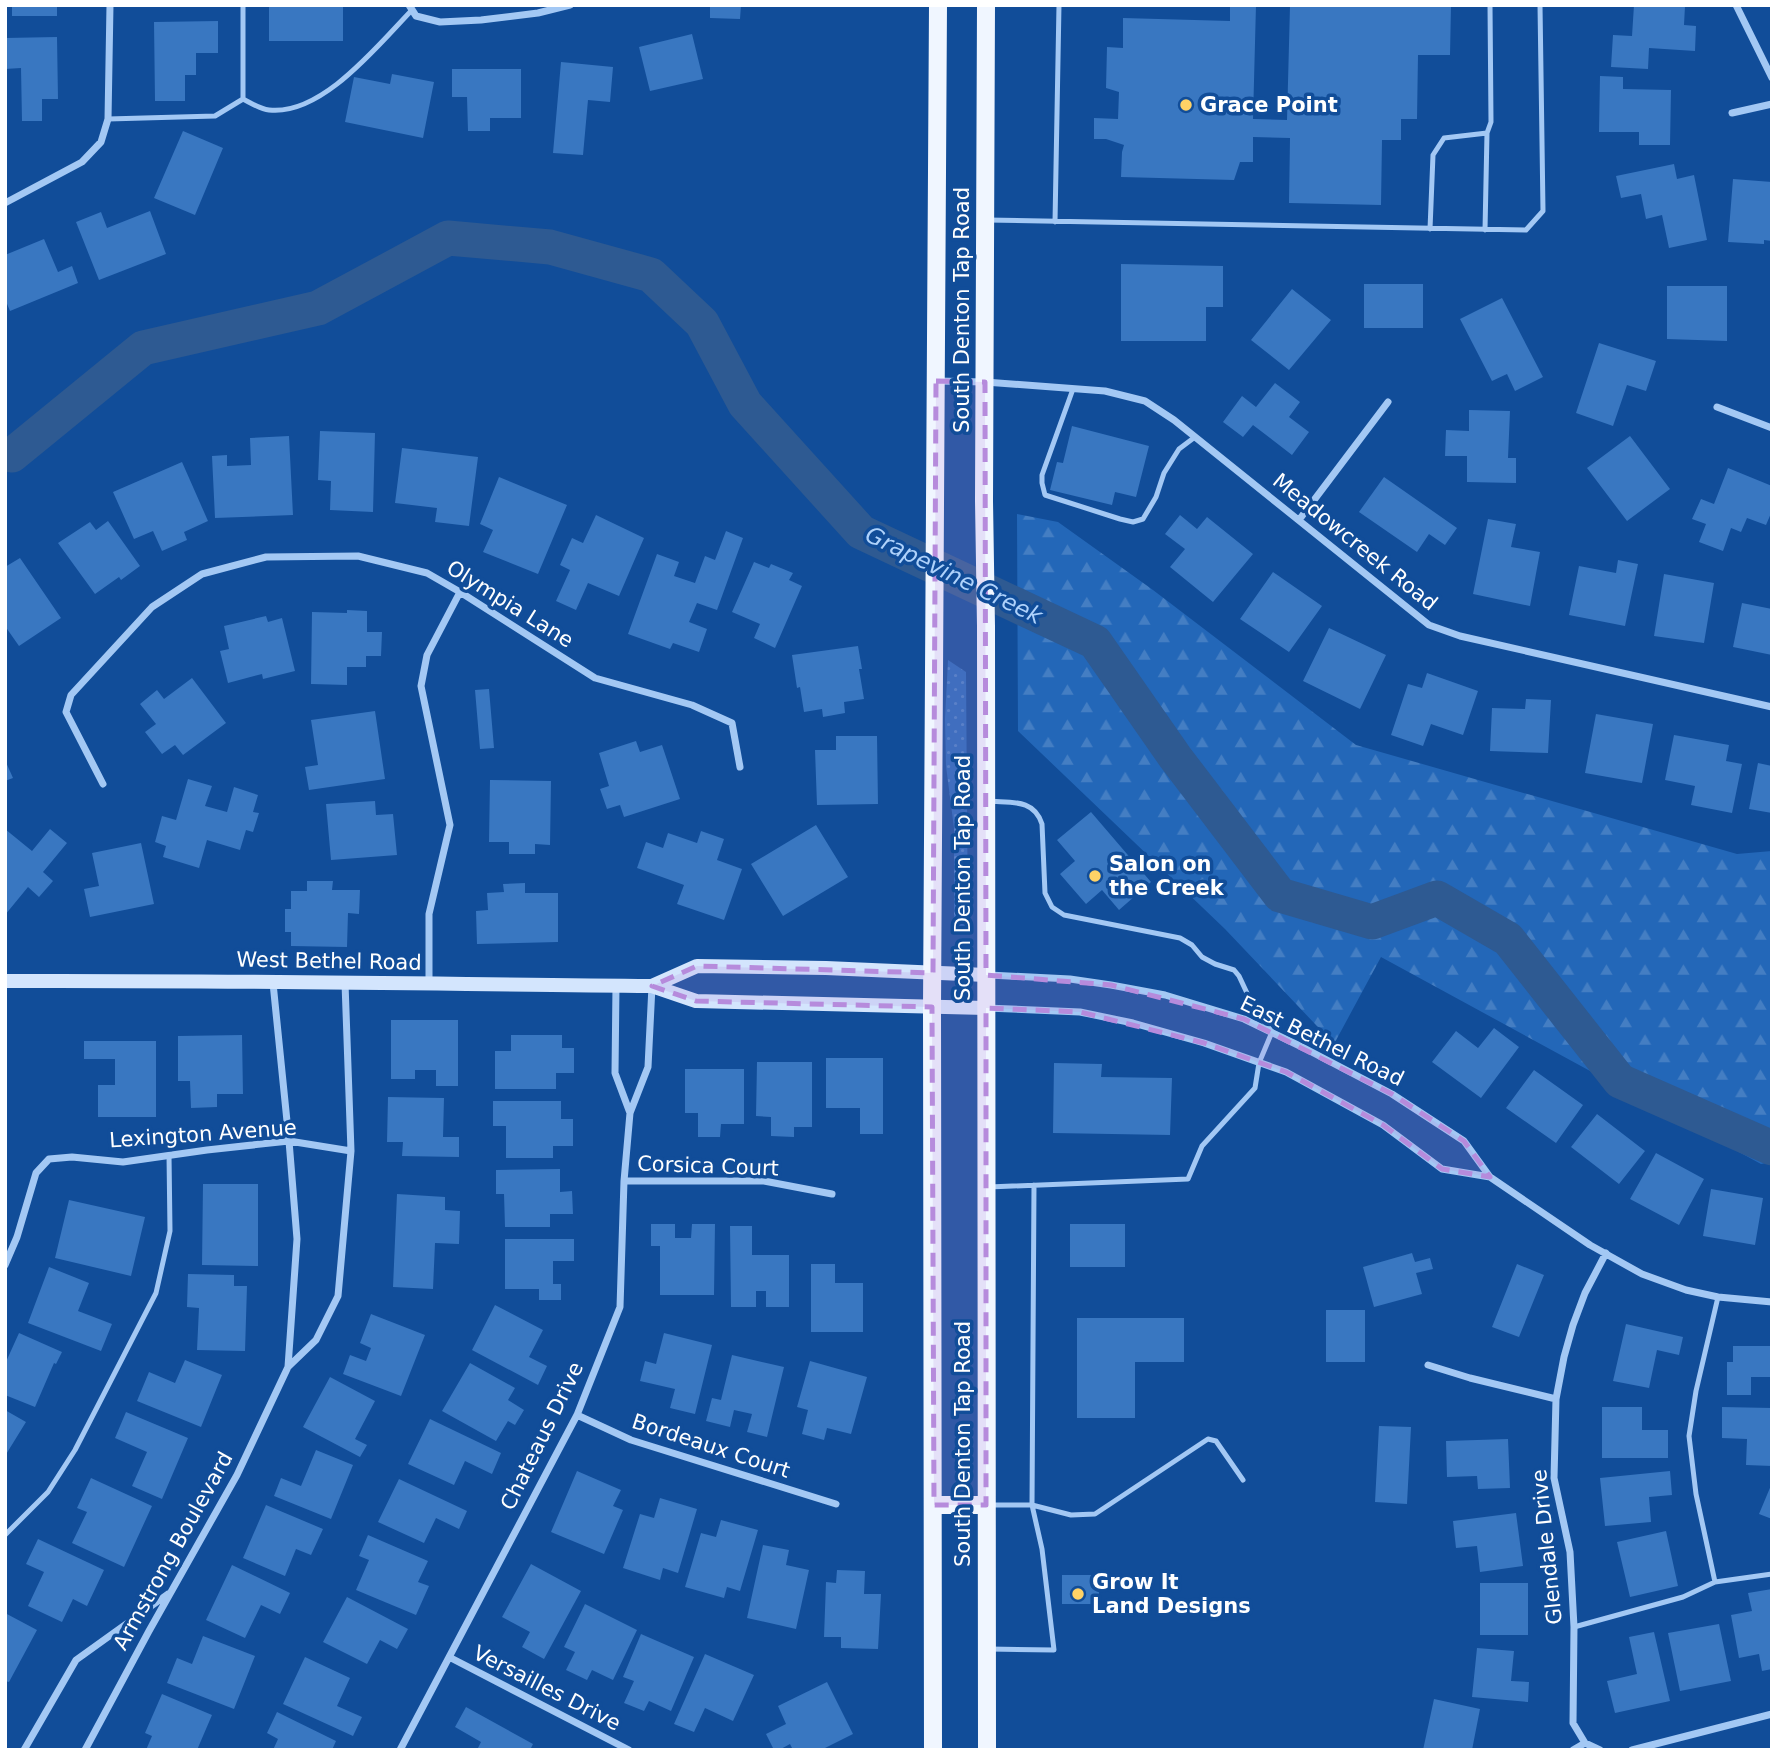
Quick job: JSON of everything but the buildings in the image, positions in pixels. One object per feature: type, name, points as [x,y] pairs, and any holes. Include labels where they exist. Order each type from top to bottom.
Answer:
[{"type":"main road","name":"South Denton Tap Road","points":[[933,1750],[932,1007],[938,5]]},
{"type":"main road","name":"South Denton Tap Road","points":[[986,5],[984,468],[987,1750]]},
{"type":"main road","name":"West Bethel Road","points":[[652,986],[697,966],[986,975]]},
{"type":"main road","name":"West Bethel Road","points":[[5,981],[175,980],[652,986],[696,1001],[986,1008]]},
{"type":"main road","points":[[934,1505],[986,1505]]},
{"type":"street","points":[[5,203],[82,162],[100,142],[108,119],[110,5]]},
{"type":"street","points":[[410,8],[416,16],[440,22],[538,13],[570,5]]},
{"type":"street","points":[[1736,5],[1772,78]]},
{"type":"street","points":[[1732,113],[1772,104]]},
{"type":"street","name":"Meadowcreek Road","points":[[936,381],[1105,391],[1145,401],[1174,420],[1429,625],[1460,636],[1772,707]]},
{"type":"street","points":[[1299,520],[1388,402]]},
{"type":"street","points":[[1717,407],[1772,428]]},
{"type":"street","name":"Olympia Lane","points":[[103,784],[66,712],[71,695],[152,607],[202,574],[266,558],[358,556],[427,573],[595,678],[692,705],[732,723],[740,767]]},
{"type":"street","points":[[429,984],[429,914],[450,825],[421,685],[427,654],[460,592]]},
{"type":"street","name":"East Bethel Road","points":[[986,975],[1070,979],[1165,995],[1244,1018],[1392,1094],[1464,1141],[1490,1177],[1590,1245],[1642,1274],[1686,1290],[1718,1297],[1772,1302]]},
{"type":"street","name":"Armstrong Boulevard","points":[[273,983],[298,1239],[288,1367]]},
{"type":"street","name":"Armstrong Boulevard","points":[[85,1750],[237,1475],[288,1367],[316,1340],[338,1296],[351,1150],[345,983]]},
{"type":"street","name":"Chateaus Drive","points":[[617,986],[615,1073],[630,1113]]},
{"type":"street","name":"Chateaus Drive","points":[[400,1750],[577,1415],[620,1307],[624,1181],[630,1113],[648,1067],[652,986]]},
{"type":"street","name":"East Bethel Road","points":[[986,1008],[1080,1012],[1170,1033],[1286,1072],[1383,1125],[1442,1169],[1490,1177]]},
{"type":"street","name":"Lexington Avenue","points":[[5,1265],[17,1237],[36,1173],[49,1159],[72,1157],[122,1162],[289,1141],[351,1150]]},
{"type":"street","name":"Corsica Court","points":[[624,1181],[764,1181],[832,1194]]},
{"type":"street","name":"Glendale Drive","points":[[1585,1743],[1573,1723],[1574,1627],[1570,1552],[1554,1478],[1556,1399],[1573,1325],[1585,1293],[1606,1253]]},
{"type":"street","points":[[1428,1364],[1470,1378],[1556,1399]]},
{"type":"street","name":"Bordeaux Court","points":[[577,1415],[631,1440],[836,1504]]},
{"type":"street","points":[[24,1750],[76,1660],[171,1592]]},
{"type":"street","name":"Versailles Drive","points":[[449,1657],[629,1750]]},
{"type":"street","points":[[1632,1750],[1772,1714]]},
{"type":"street","points":[[1573,1750],[1585,1743],[1600,1750]]},
{"type":"lane","points":[[243,5],[243,99]]},
{"type":"lane","points":[[1055,222],[1059,5]]},
{"type":"lane","points":[[1485,230],[1487,133],[1491,122],[1490,5]]},
{"type":"lane","points":[[985,220],[1526,230],[1543,211],[1540,5]]},
{"type":"lane","points":[[243,99],[267,110],[294,109],[324,94],[360,63],[410,8]]},
{"type":"lane","points":[[108,119],[215,116],[243,99]]},
{"type":"lane","points":[[1430,229],[1433,155],[1444,138],[1487,133]]},
{"type":"lane","points":[[1073,388],[1042,475],[1045,495],[1133,522],[1143,519],[1156,497],[1164,473],[1179,449],[1195,437]]},
{"type":"lane","points":[[986,801],[1030,806],[1039,816],[1042,824],[1045,893],[1052,907],[1064,915],[1180,938],[1192,945],[1202,957],[1234,970],[1254,1008],[1272,1032],[1259,1063],[1255,1088],[1202,1146],[1188,1179],[986,1187]]},
{"type":"lane","points":[[5,1535],[48,1492],[75,1450],[156,1293],[170,1231],[169,1155]]},
{"type":"lane","points":[[986,1648],[1055,1650],[1042,1549],[1032,1505],[1034,1185]]},
{"type":"lane","points":[[1715,1582],[1696,1494],[1689,1436],[1696,1391],[1718,1297]]},
{"type":"lane","points":[[986,1505],[1032,1505],[1071,1515],[1095,1514],[1208,1439],[1216,1441],[1243,1480]]},
{"type":"lane","points":[[1574,1627],[1683,1597],[1715,1582],[1772,1574]]},
{"type":"highlighted area","points":[[936,381],[985,382],[986,975],[1111,985],[1244,1019],[1392,1094],[1464,1141],[1490,1177],[1442,1169],[1383,1125],[1286,1072],[1204,1043],[1080,1012],[986,1008],[986,1505],[934,1505],[932,1007],[696,1001],[652,986],[697,966],[933,973]]},
{"type":"green space","points":[[1017,514],[1058,522],[1153,590],[1356,745],[1737,854],[1772,851],[1772,1162],[1761,1164],[1381,957],[1334,1044],[1225,929],[1018,731]]},
{"type":"green space","points":[[948,660],[966,672],[968,934],[954,934],[954,828],[946,766]]},
{"type":"waterway","name":"Grapevine Creek","points":[[5,454],[12,455],[143,348],[318,308],[448,238],[550,247],[651,275],[702,323],[745,404],[861,532],[1095,642],[1175,757],[1280,895],[1372,922],[1437,898],[1508,939],[1620,1081],[1772,1148]]},
{"type":"place","name":"Grace Point","points":[[1186,105]]},
{"type":"place","name":"Salon on the Creek","points":[[1095,876]]},
{"type":"place","name":"Grow It Land Designs","points":[[1078,1594]]}]
